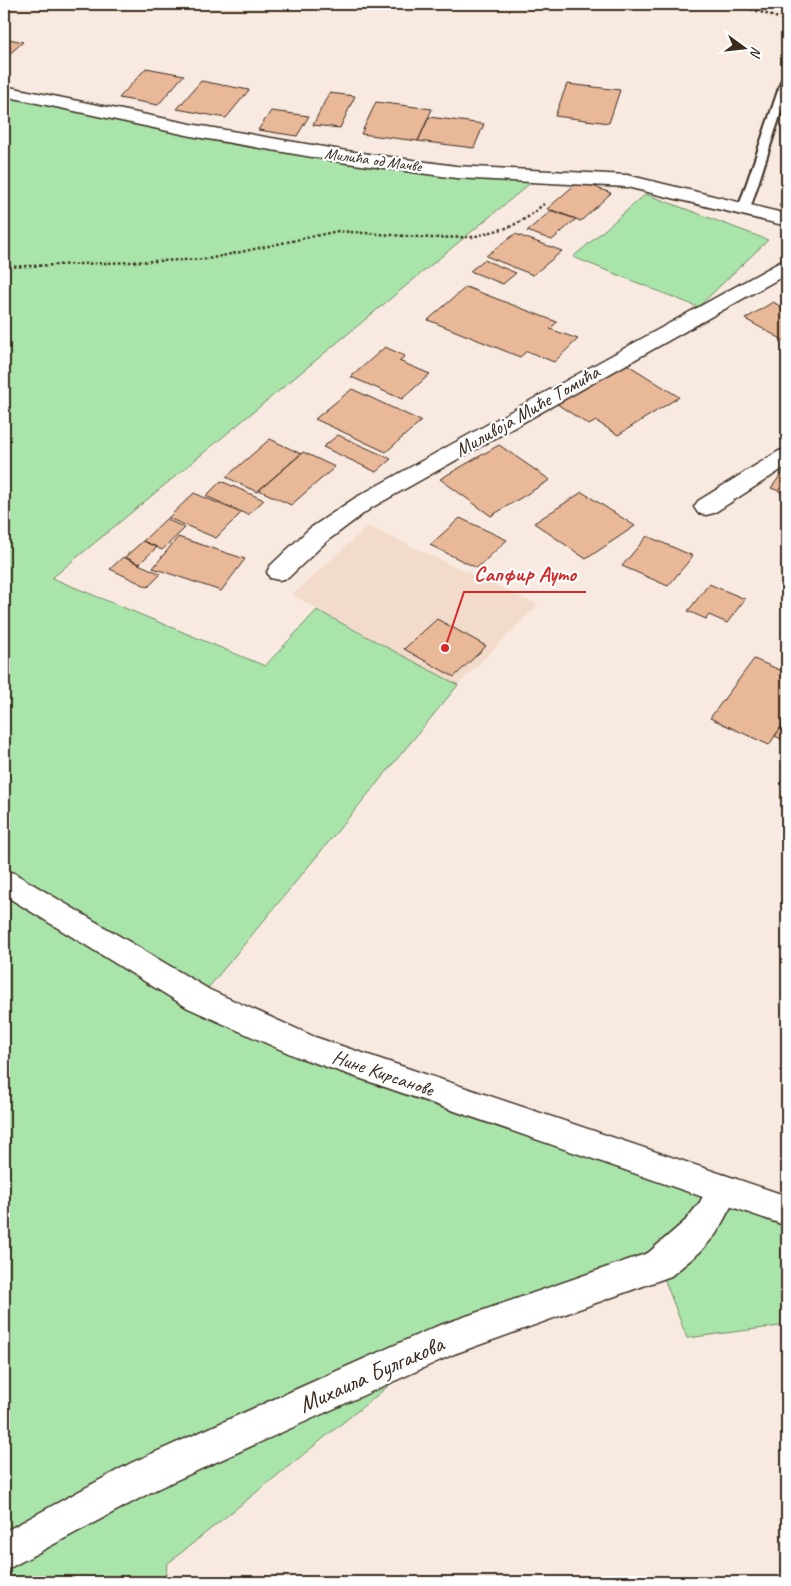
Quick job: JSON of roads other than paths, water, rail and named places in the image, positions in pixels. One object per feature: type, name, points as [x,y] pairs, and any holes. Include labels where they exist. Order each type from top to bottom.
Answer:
[{"type":"street","name":"Милића од Мачве","points":[[4,91],[196,131],[347,157],[456,172],[646,184],[787,220]]},
{"type":"street","name":"Миливоја Миће Томића","points":[[279,572],[318,535],[362,504],[668,330],[787,266]]},
{"type":"street","points":[[706,507],[787,456]]},
{"type":"street","name":"Нине Кирсанове","points":[[4,881],[199,999],[271,1032],[379,1073],[471,1102],[787,1211]]},
{"type":"street","name":"Михаила Булгакова","points":[[4,1552],[144,1476],[447,1339],[659,1265],[683,1247],[704,1225],[716,1208],[724,1190]]},
{"type":"lane","points":[[744,209],[787,79]]},
{"type":"place","name":"Сапфир Ауто","points":[[445,648]]}]
